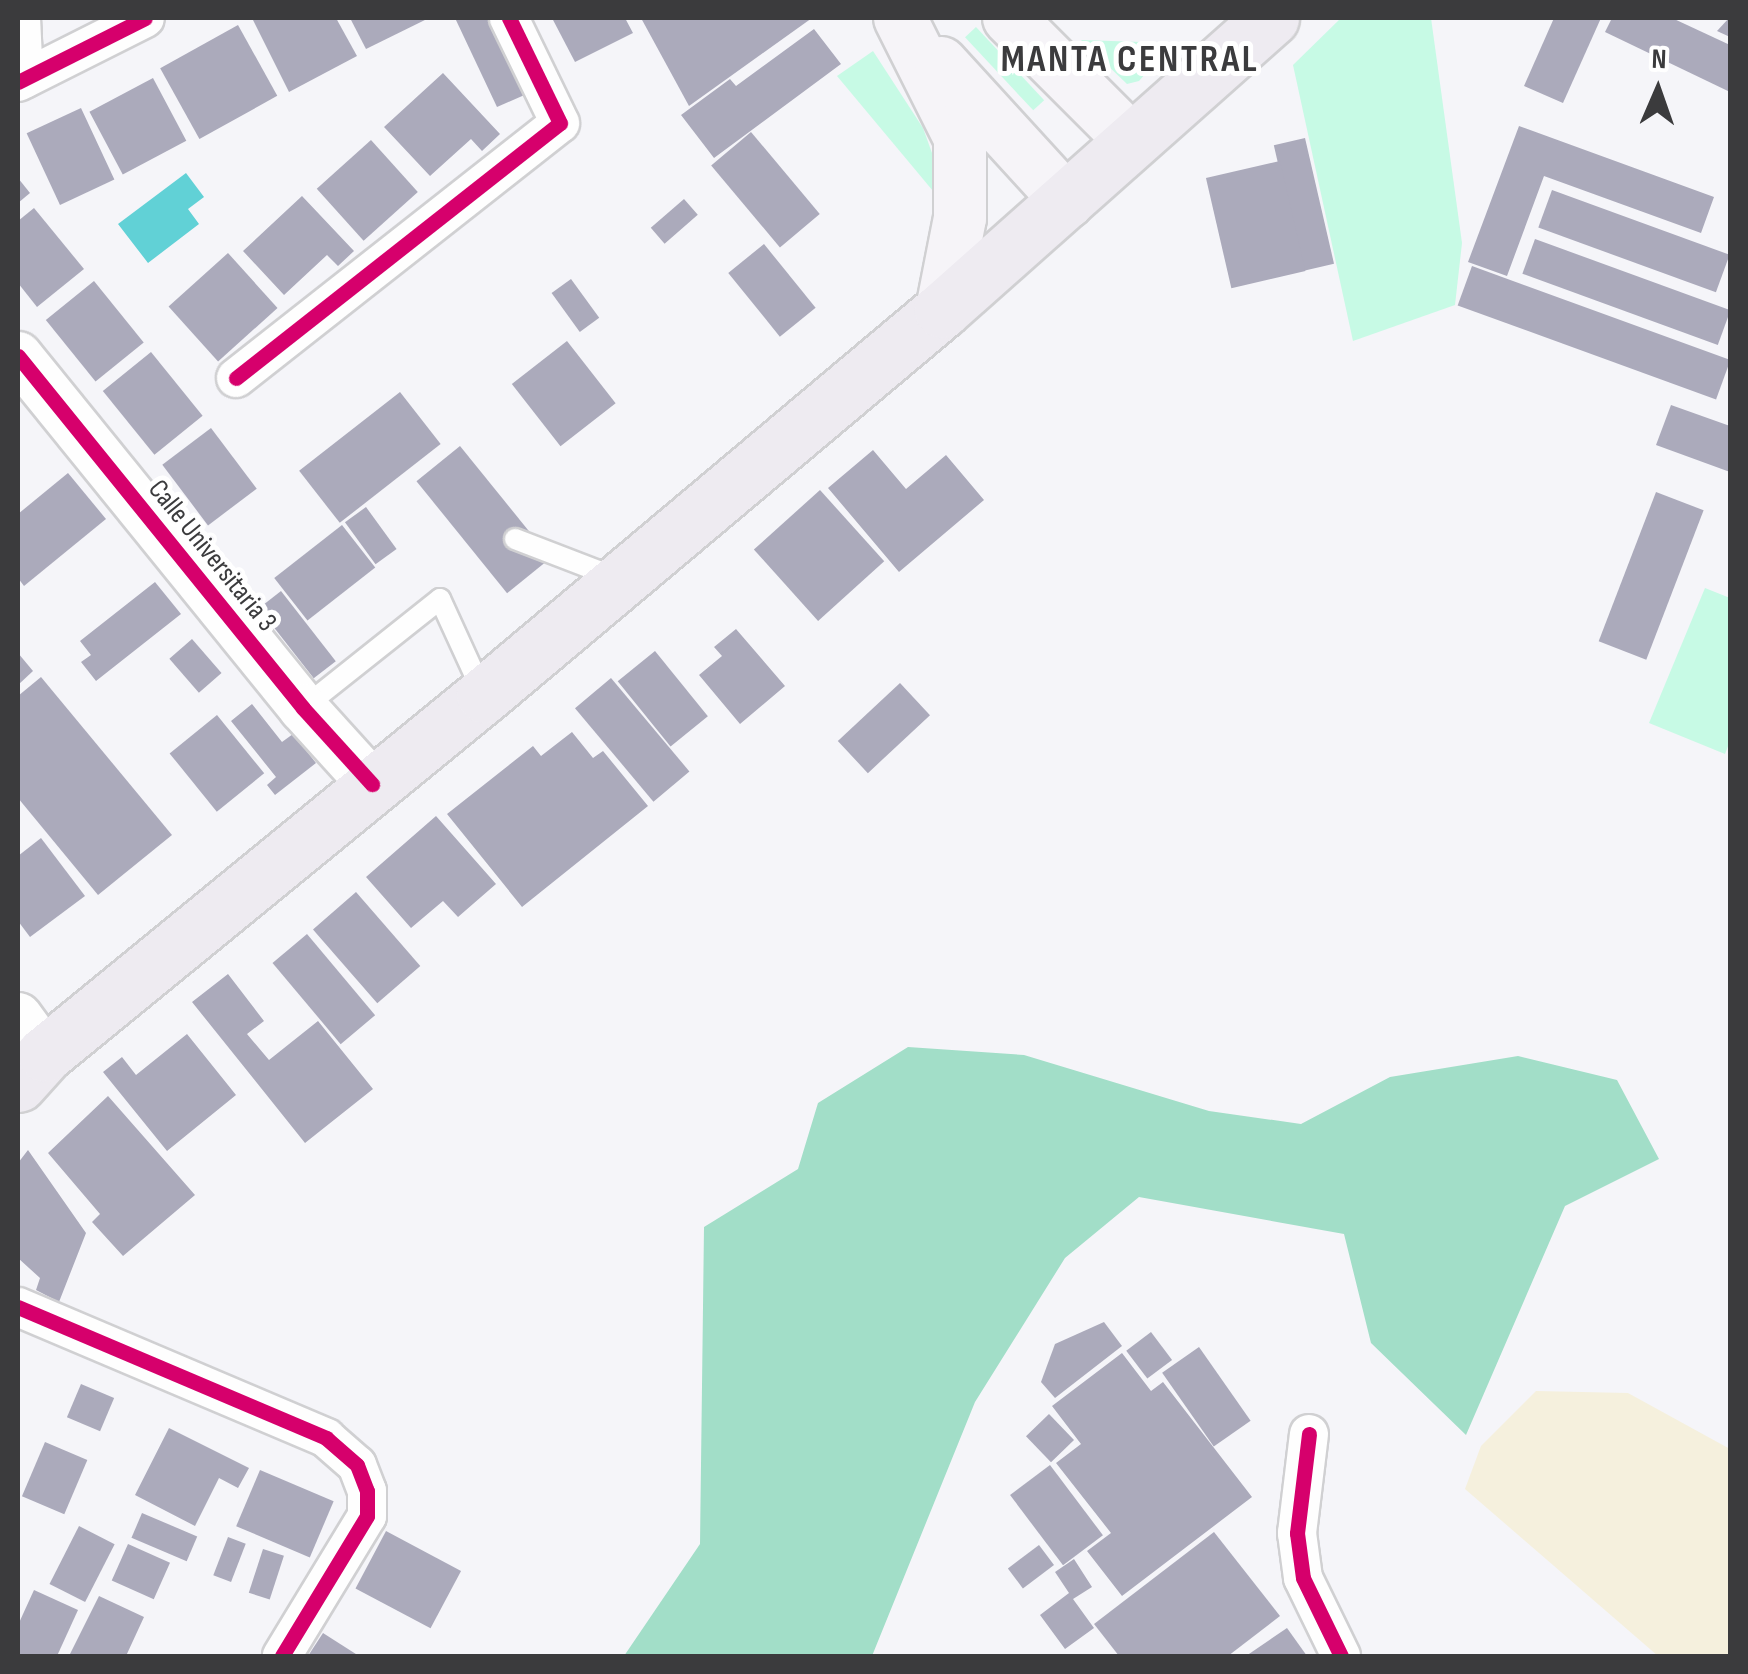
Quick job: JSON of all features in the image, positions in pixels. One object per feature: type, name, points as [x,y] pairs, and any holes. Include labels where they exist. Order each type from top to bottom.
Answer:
[{"type":"main road","points":[[899,18],[1068,202]]},
{"type":"main road","points":[[899,18],[960,138],[960,218],[942,310]]},
{"type":"main road","points":[[1009,18],[1134,142]]},
{"type":"main road","points":[[27,1052],[484,695],[1068,202],[1271,18]]},
{"type":"street","points":[[21,18],[20,80],[144,18]]},
{"type":"street","points":[[236,378],[560,123],[509,18]]},
{"type":"street","name":"Calle Universitaria 3","points":[[18,356],[304,708],[372,784]]},
{"type":"street","points":[[18,1308],[326,1438],[357,1465],[367,1491],[367,1516],[282,1656]]},
{"type":"street","points":[[1309,1434],[1297,1533],[1303,1578],[1341,1656]]},
{"type":"lane","points":[[515,540],[620,580]]},
{"type":"lane","points":[[304,708],[440,599],[484,695]]},
{"type":"green space","points":[[1341,18],[1431,18],[1462,243],[1455,305],[1353,341],[1293,65]]},
{"type":"green space","points":[[976,27],[1044,100],[1033,110],[965,37]]},
{"type":"green space","points":[[1081,40],[1172,43],[1139,81],[1127,84]]},
{"type":"green space","points":[[873,51],[923,128],[932,153],[933,191],[837,76]]},
{"type":"green space","points":[[1705,588],[1730,598],[1730,741],[1725,754],[1649,723]]},
{"type":"green space","points":[[908,1047],[1024,1055],[1209,1111],[1301,1124],[1390,1077],[1518,1056],[1617,1080],[1659,1159],[1565,1206],[1466,1435],[1371,1343],[1344,1234],[1139,1197],[1065,1258],[975,1402],[872,1656],[624,1656],[700,1544],[704,1227],[798,1169],[818,1103]]},
{"type":"sand","points":[[1536,1391],[1628,1393],[1730,1449],[1730,1656],[1658,1656],[1465,1489],[1481,1446]]},
{"type":"water","points":[[186,173],[204,197],[188,209],[199,224],[148,263],[118,224]]},
{"type":"building","points":[[252,18],[336,18],[357,56],[289,92]]},
{"type":"building","points":[[350,18],[429,18],[366,49]]},
{"type":"building","points":[[455,18],[494,18],[529,93],[497,107]]},
{"type":"building","points":[[552,18],[625,18],[633,33],[575,62]]},
{"type":"building","points":[[641,18],[812,18],[689,106]]},
{"type":"building","points":[[1554,18],[1601,18],[1563,103],[1524,86]]},
{"type":"building","points":[[1612,18],[1672,18],[1730,45],[1730,92],[1605,32]]},
{"type":"building","points":[[1730,18],[1730,37],[1717,31]]},
{"type":"building","points":[[238,25],[277,96],[199,139],[160,68]]},
{"type":"building","points":[[814,29],[841,64],[714,158],[681,115],[730,79],[736,86]]},
{"type":"building","points":[[443,73],[500,134],[482,151],[471,139],[430,176],[384,127]]},
{"type":"building","points":[[153,78],[186,141],[123,174],[89,112]]},
{"type":"building","points":[[81,108],[114,180],[60,205],[27,133]]},
{"type":"building","points":[[1519,126],[1714,197],[1701,233],[1544,176],[1507,276],[1468,262]]},
{"type":"building","points":[[751,132],[820,214],[780,247],[711,165]]},
{"type":"building","points":[[1305,138],[1334,264],[1303,271],[1274,145]]},
{"type":"building","points":[[371,140],[418,192],[364,241],[317,189]]},
{"type":"building","points":[[1280,161],[1305,271],[1231,288],[1206,178]]},
{"type":"building","points":[[18,178],[30,193],[18,203]]},
{"type":"building","points":[[1552,190],[1730,255],[1716,292],[1538,228]]},
{"type":"building","points":[[302,196],[354,251],[338,266],[327,255],[284,295],[243,251]]},
{"type":"building","points":[[684,199],[698,215],[665,244],[651,228]]},
{"type":"building","points":[[34,208],[84,269],[37,307],[18,283],[18,221]]},
{"type":"building","points":[[1535,239],[1730,310],[1718,345],[1522,274]]},
{"type":"building","points":[[764,244],[816,308],[780,337],[728,273]]},
{"type":"building","points":[[228,253],[278,308],[218,362],[169,307]]},
{"type":"building","points":[[1472,266],[1730,360],[1716,400],[1458,305]]},
{"type":"building","points":[[571,279],[599,318],[580,332],[552,293]]},
{"type":"building","points":[[94,281],[144,342],[96,381],[46,320]]},
{"type":"building","points":[[567,341],[616,403],[560,446],[512,384]]},
{"type":"building","points":[[151,352],[203,416],[154,455],[103,391]]},
{"type":"building","points":[[400,392],[441,444],[340,523],[299,471]]},
{"type":"building","points":[[1671,405],[1730,426],[1730,472],[1656,445]]},
{"type":"building","points":[[211,428],[257,489],[208,525],[162,465]]},
{"type":"building","points":[[460,446],[551,558],[507,593],[416,481]]},
{"type":"building","points":[[873,450],[906,489],[946,455],[984,500],[899,572],[828,488]]},
{"type":"building","points":[[68,473],[106,519],[24,586],[18,578],[18,514]]},
{"type":"building","points":[[820,490],[884,561],[818,621],[754,550]]},
{"type":"building","points":[[1656,492],[1704,510],[1646,660],[1599,641]]},
{"type":"building","points":[[366,507],[397,549],[376,564],[345,522]]},
{"type":"building","points":[[342,525],[375,568],[307,620],[274,578]]},
{"type":"building","points":[[155,582],[181,614],[96,681],[81,662],[91,655],[80,641]]},
{"type":"building","points":[[281,591],[336,661],[314,678],[259,608]]},
{"type":"building","points":[[736,629],[785,686],[740,724],[699,675],[722,656],[714,647]]},
{"type":"building","points":[[192,639],[222,673],[199,693],[169,659]]},
{"type":"building","points":[[655,651],[708,716],[671,746],[618,681]]},
{"type":"building","points":[[18,653],[33,671],[18,685]]},
{"type":"building","points":[[41,677],[172,835],[98,895],[18,798],[18,696]]},
{"type":"building","points":[[611,678],[689,771],[653,802],[575,708]]},
{"type":"building","points":[[900,683],[930,715],[868,773],[838,741]]},
{"type":"building","points":[[252,704],[282,742],[293,734],[316,763],[275,795],[267,785],[276,777],[231,721]]},
{"type":"building","points":[[217,715],[264,773],[217,812],[170,753]]},
{"type":"building","points":[[572,732],[593,758],[603,751],[648,806],[522,907],[447,814],[533,746],[541,756]]},
{"type":"building","points":[[436,816],[496,884],[458,917],[443,901],[411,928],[366,877]]},
{"type":"building","points":[[41,838],[85,896],[30,937],[18,921],[18,856]]},
{"type":"building","points":[[356,892],[420,966],[377,1003],[313,929]]},
{"type":"building","points":[[307,934],[375,1015],[341,1044],[273,963]]},
{"type":"building","points":[[228,974],[264,1021],[247,1034],[269,1060],[318,1021],[373,1089],[305,1143],[192,1002]]},
{"type":"building","points":[[187,1034],[236,1095],[167,1151],[103,1072],[122,1057],[136,1075]]},
{"type":"building","points":[[108,1096],[195,1195],[123,1256],[92,1222],[100,1214],[48,1153]]},
{"type":"building","points":[[28,1150],[86,1233],[59,1302],[36,1290],[40,1278],[18,1258],[18,1163]]},
{"type":"building","points":[[1104,1322],[1122,1346],[1055,1398],[1041,1382],[1055,1344]]},
{"type":"building","points":[[1151,1332],[1172,1360],[1147,1379],[1126,1351]]},
{"type":"building","points":[[1199,1347],[1251,1421],[1214,1447],[1162,1373]]},
{"type":"building","points":[[1122,1353],[1151,1391],[1163,1382],[1252,1497],[1122,1596],[1087,1551],[1111,1533],[1056,1463],[1081,1444],[1052,1406]]},
{"type":"building","points":[[81,1384],[114,1398],[100,1431],[67,1417]]},
{"type":"building","points":[[1049,1414],[1074,1440],[1051,1462],[1026,1436]]},
{"type":"building","points":[[169,1428],[249,1468],[238,1488],[219,1478],[195,1526],[135,1495]]},
{"type":"building","points":[[45,1442],[87,1460],[64,1514],[22,1496]]},
{"type":"building","points":[[1050,1465],[1103,1535],[1063,1565],[1010,1495]]},
{"type":"building","points":[[260,1470],[334,1501],[310,1557],[236,1526]]},
{"type":"building","points":[[142,1513],[197,1536],[187,1561],[131,1538]]},
{"type":"building","points":[[79,1526],[115,1544],[85,1602],[49,1584]]},
{"type":"building","points":[[386,1531],[461,1571],[431,1628],[355,1588]]},
{"type":"building","points":[[1214,1532],[1280,1616],[1228,1656],[1119,1656],[1094,1624]]},
{"type":"building","points":[[228,1537],[246,1544],[231,1582],[213,1575]]},
{"type":"building","points":[[128,1544],[170,1563],[154,1599],[112,1581]]},
{"type":"building","points":[[1039,1545],[1054,1565],[1023,1588],[1008,1568]]},
{"type":"building","points":[[263,1549],[284,1556],[270,1600],[249,1593]]},
{"type":"building","points":[[1074,1559],[1092,1587],[1073,1599],[1094,1628],[1065,1649],[1040,1615],[1069,1593],[1055,1572]]},
{"type":"building","points":[[34,1590],[78,1610],[57,1656],[18,1656],[18,1625]]},
{"type":"building","points":[[99,1596],[144,1617],[126,1656],[69,1656]]},
{"type":"building","points":[[1287,1628],[1307,1656],[1246,1656]]},
{"type":"building","points":[[323,1633],[359,1656],[308,1656]]},
{"type":"cycle path","points":[[18,82],[145,18]]},
{"type":"cycle path","points":[[236,378],[560,123],[509,18]]},
{"type":"cycle path","points":[[18,356],[303,708],[372,784]]},
{"type":"cycle path","points":[[18,1307],[326,1438],[357,1465],[367,1491],[367,1516],[282,1656]]},
{"type":"cycle path","points":[[1309,1434],[1297,1533],[1303,1578],[1341,1656]]},
{"type":"district","name":"MANTA CENTRAL","points":[[1130,60]]}]
